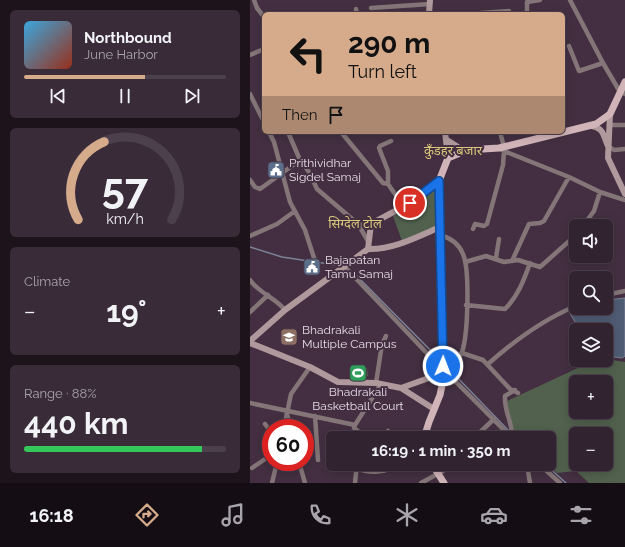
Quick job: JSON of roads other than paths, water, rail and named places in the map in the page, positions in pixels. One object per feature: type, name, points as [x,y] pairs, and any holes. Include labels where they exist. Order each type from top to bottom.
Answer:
[{"type":"main road","points":[[429,12],[430,2]]},
{"type":"main road","points":[[592,126],[610,114],[622,93],[625,82]]},
{"type":"main road","points":[[610,114],[611,125],[608,146],[609,163],[625,194]]},
{"type":"main road","points":[[565,131],[592,126],[601,128],[604,132],[608,146]]},
{"type":"main road","points":[[426,431],[444,371],[439,181],[448,158],[446,134]]},
{"type":"main road","points":[[447,140],[461,149],[467,150],[503,149],[541,135]]},
{"type":"main road","points":[[448,158],[467,150]]},
{"type":"main road","points":[[368,249],[371,224],[404,207],[439,181]]},
{"type":"main road","points":[[434,409],[401,388],[378,383],[338,382],[310,367],[250,342],[284,310],[368,249],[378,250],[440,227]]},
{"type":"main road","points":[[401,388],[444,371]]},
{"type":"main road","points":[[437,473],[444,483]]},
{"type":"street","points":[[254,0],[257,8],[262,14]]},
{"type":"street","points":[[527,12],[527,2],[540,0]]},
{"type":"street","points":[[570,0],[603,63],[622,93]]},
{"type":"street","points":[[371,8],[430,2]]},
{"type":"street","points":[[569,46],[579,71],[603,63]]},
{"type":"street","points":[[250,55],[262,49]]},
{"type":"street","points":[[250,94],[262,118]]},
{"type":"street","points":[[258,110],[262,112]]},
{"type":"street","points":[[611,125],[625,125]]},
{"type":"street","points":[[270,134],[274,142],[290,202],[312,247],[315,261]]},
{"type":"street","points":[[289,134],[300,160],[323,196],[358,224],[368,241]]},
{"type":"street","points":[[343,134],[383,183],[388,184]]},
{"type":"street","points":[[473,229],[475,224],[484,226],[487,224],[503,165],[503,149],[500,134]]},
{"type":"street","points":[[391,141],[380,146],[379,148],[388,171],[388,184],[404,207]]},
{"type":"street","points":[[608,146],[614,150],[625,149]]},
{"type":"street","points":[[503,149],[600,192],[625,200]]},
{"type":"street","points":[[250,180],[255,187],[260,189],[300,160]]},
{"type":"street","points":[[512,261],[529,224],[544,221],[569,177]]},
{"type":"street","points":[[588,219],[594,211],[600,192]]},
{"type":"street","points":[[250,236],[277,224],[295,211]]},
{"type":"street","points":[[358,224],[371,224]]},
{"type":"street","points":[[440,235],[451,239],[459,245],[465,262],[466,332],[462,353],[444,371]]},
{"type":"street","points":[[496,258],[499,239]]},
{"type":"street","points":[[465,262],[486,256],[496,258],[504,262],[518,260],[540,267],[569,241]]},
{"type":"street","points":[[466,305],[505,309],[516,293],[521,289],[530,263]]},
{"type":"street","points":[[345,267],[444,371],[505,431]]},
{"type":"street","points":[[250,280],[261,292],[278,301],[284,310]]},
{"type":"street","points":[[613,294],[625,291]]},
{"type":"street","points":[[250,312],[268,295]]},
{"type":"street","points":[[488,364],[508,346],[539,326],[569,310]]},
{"type":"street","points":[[358,431],[354,428],[355,425],[378,383],[382,344],[386,336]]},
{"type":"street","points":[[462,353],[483,360],[510,389],[516,392],[505,396],[504,402],[504,408],[512,422],[512,431]]},
{"type":"street","points":[[285,419],[291,394],[310,367]]},
{"type":"street","points":[[250,403],[355,425]]},
{"type":"street","points":[[286,411],[288,419]]},
{"type":"street","points":[[315,416],[318,460]]},
{"type":"street","points":[[481,431],[494,419]]},
{"type":"street","points":[[252,468],[262,461]]},
{"type":"street","points":[[272,483],[274,471]]},
{"type":"street","points":[[301,471],[304,483]]},
{"type":"street","points":[[354,483],[356,471]]},
{"type":"street","points":[[364,471],[375,471]]},
{"type":"street","points":[[421,483],[443,471]]},
{"type":"street","points":[[528,471],[530,483]]},
{"type":"street","points":[[547,471],[560,483]]},
{"type":"water","points":[[625,298],[625,356],[622,358],[613,357],[613,323],[576,323],[571,315],[613,315],[613,299]]},
{"type":"waterway","points":[[250,247],[282,257],[342,266]]},
{"type":"waterway","points":[[354,273],[440,360]]},
{"type":"waterway","points":[[451,371],[509,431]]},
{"type":"waterway","points":[[553,471],[566,483]]},
{"type":"place","name":"Prithividhar Sigdel Samaj","points":[[276,170]]},
{"type":"place","name":"Bajapatan Tamu Samaj","points":[[312,267]]},
{"type":"place","name":"Bhadrakali Multiple Campus","points":[[289,337]]},
{"type":"place","name":"Bhadrakali Basketball Court","points":[[358,373]]},
{"type":"district","name":"कुँडहर बजार","points":[[453,150]]},
{"type":"district","name":"सिग्देल टोल","points":[[355,223]]}]
